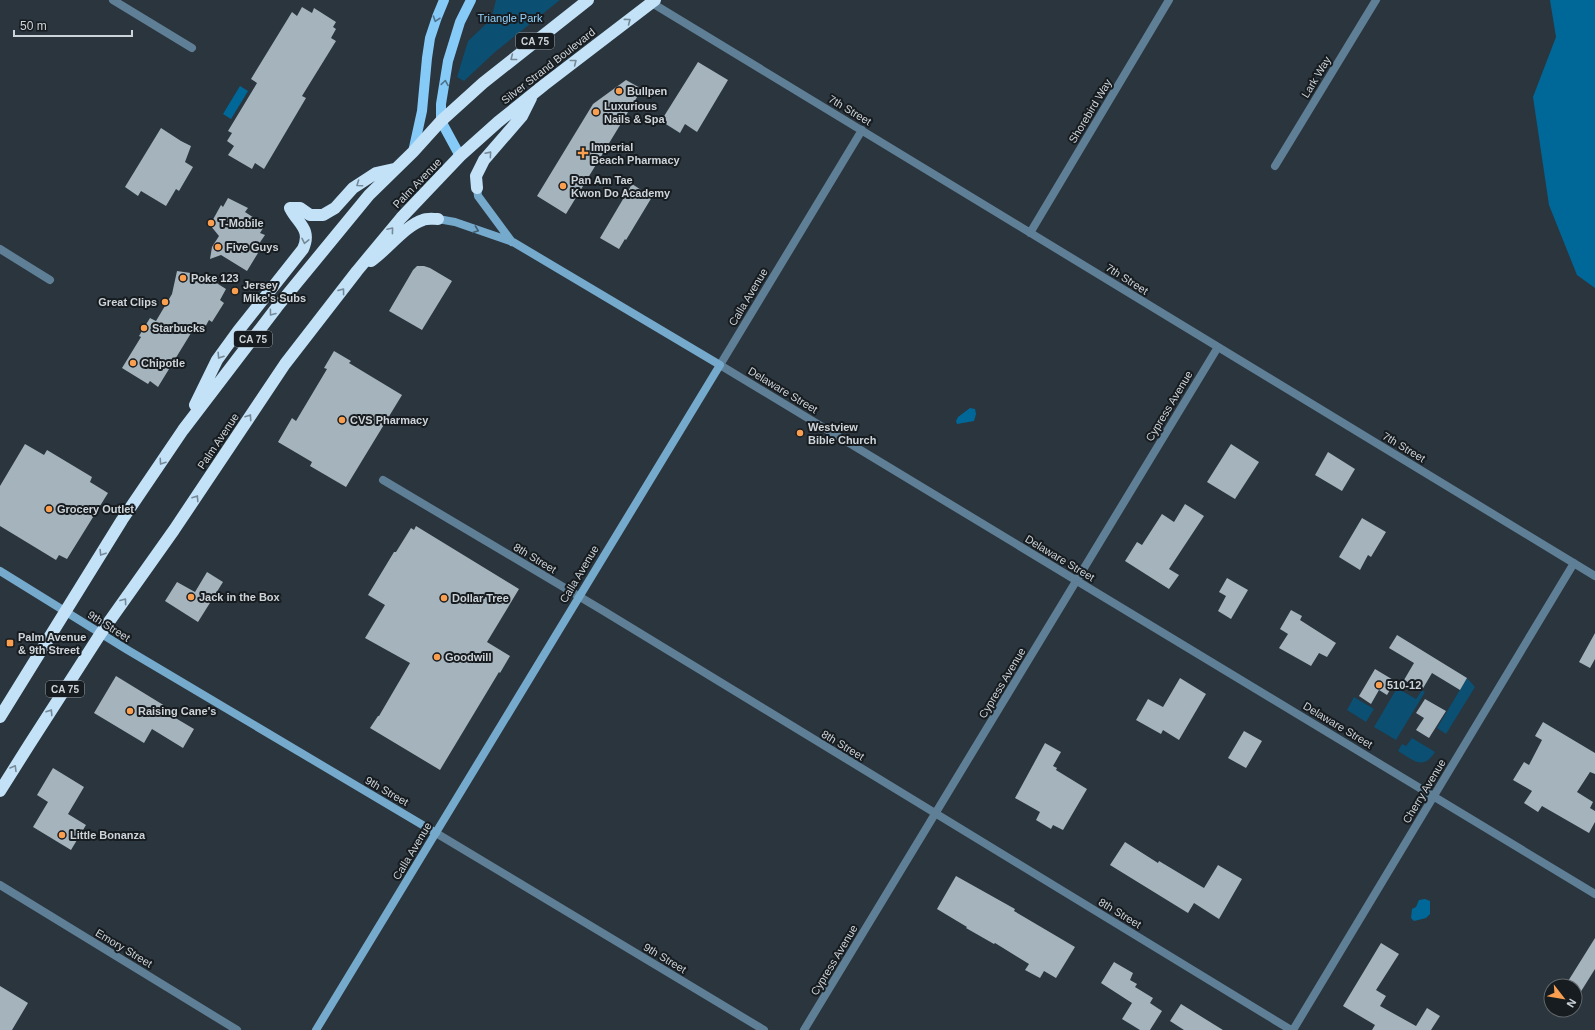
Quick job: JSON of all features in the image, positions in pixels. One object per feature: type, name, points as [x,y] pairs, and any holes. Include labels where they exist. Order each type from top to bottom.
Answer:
[{"type":"highway","name":"CA 75","points":[[0,717],[122,520],[184,430],[277,307],[368,195],[441,121],[500,68],[588,0]]},
{"type":"highway","name":"Silver Strand Boulevard","points":[[460,156],[498,122],[652,1]]},
{"type":"highway","points":[[477,188],[476,176],[484,160],[522,116],[533,95]]},
{"type":"highway","name":"Palm Avenue","points":[[0,791],[28,744],[101,633],[174,530],[285,364],[357,271],[401,218],[460,156]]},
{"type":"highway","points":[[184,430],[217,360],[303,249],[306,241],[306,231],[294,216],[290,208],[300,208],[310,215],[323,215],[335,208],[353,188],[376,173],[394,169]]},
{"type":"highway","points":[[357,271],[383,253],[413,224],[424,219],[438,219]]},
{"type":"main road","points":[[412,152],[422,111],[426,58],[430,38],[436,17],[444,0]]},
{"type":"main road","points":[[460,156],[441,121],[442,104],[448,61],[460,22],[471,0]]},
{"type":"street","points":[[113,0],[192,48]]},
{"type":"street","name":"Shorebird Way","points":[[1030,232],[1169,0]]},
{"type":"street","name":"Lark Way","points":[[1275,166],[1376,0]]},
{"type":"street","name":"7th Street","points":[[652,1],[1595,576]]},
{"type":"street","name":"Calla Avenue","points":[[316,1030],[862,130]]},
{"type":"street","name":"Delaware Street","points":[[477,188],[478,196],[513,242]]},
{"type":"street","name":"Delaware Street","points":[[438,219],[455,222],[513,242],[720,364],[1595,894]]},
{"type":"street","points":[[0,249],[50,280]]},
{"type":"street","name":"Cypress Avenue","points":[[804,1030],[1218,347]]},
{"type":"street","name":"8th Street","points":[[383,480],[579,597],[1292,1030]]},
{"type":"street","name":"Cherry Avenue","points":[[1292,1030],[1574,563]]},
{"type":"street","name":"9th Street","points":[[0,571],[764,1030]]},
{"type":"street","name":"Emory Street","points":[[0,885],[237,1030]]},
{"type":"green space","name":"Triangle Park","points":[[496,0],[560,0],[495,52],[464,81],[457,77],[468,41],[492,16]]},
{"type":"green space","points":[[1467,678],[1475,687],[1446,734],[1437,728]]},
{"type":"green space","points":[[1397,688],[1416,699],[1422,690],[1425,692],[1396,740],[1374,727]]},
{"type":"green space","points":[[1354,697],[1374,709],[1366,722],[1347,710]]},
{"type":"green space","points":[[1412,738],[1435,752],[1431,758],[1426,761],[1418,762],[1398,751],[1402,744],[1406,746]]},
{"type":"shaded area","points":[[1550,0],[1595,0],[1595,288],[1577,275],[1549,205],[1533,97],[1556,37]]},
{"type":"shaded area","points":[[240,86],[248,91],[231,119],[223,114]]},
{"type":"shaded area","points":[[970,408],[975,409],[976,414],[974,421],[957,424],[956,421],[958,417]]},
{"type":"shaded area","points":[[1425,899],[1430,901],[1430,914],[1426,918],[1414,921],[1411,918],[1412,909],[1416,907],[1419,900]]},
{"type":"building","points":[[302,7],[312,13],[314,8],[336,22],[333,27],[336,29],[331,38],[336,41],[302,96],[306,98],[264,169],[255,163],[252,169],[228,155],[234,146],[227,141],[232,133],[228,131],[257,83],[251,79],[292,12],[297,16]]},
{"type":"building","points":[[698,62],[728,80],[697,132],[685,124],[680,133],[661,121]]},
{"type":"building","points":[[626,80],[642,89],[566,214],[537,196],[593,104]]},
{"type":"building","points":[[161,128],[191,146],[185,162],[193,167],[179,191],[176,189],[166,206],[141,191],[138,196],[125,187]]},
{"type":"building","points":[[632,184],[652,197],[619,249],[600,238]]},
{"type":"building","points":[[228,198],[248,208],[245,212],[265,225],[260,233],[265,235],[254,251],[258,253],[247,271],[221,255],[210,259],[212,247],[219,236],[210,225],[221,205],[223,207]]},
{"type":"building","points":[[417,266],[430,268],[452,281],[422,330],[389,311],[413,270]]},
{"type":"building","points":[[177,271],[204,275],[226,289],[220,300],[224,303],[212,322],[209,320],[204,329],[196,325],[158,387],[150,381],[148,384],[122,368],[141,337],[139,336],[150,318],[156,321],[172,294]]},
{"type":"building","name":"CVS Pharmacy","points":[[334,351],[351,361],[349,363],[402,395],[346,487],[310,466],[312,462],[278,442],[292,418],[296,421],[327,369],[324,368]]},
{"type":"building","name":"Grocery Outlet","points":[[25,444],[44,455],[47,450],[92,477],[90,482],[108,493],[67,559],[59,555],[56,560],[0,526],[0,486]]},
{"type":"building","points":[[1231,444],[1259,462],[1235,499],[1207,482]]},
{"type":"building","points":[[1328,452],[1355,469],[1342,491],[1315,475]]},
{"type":"building","points":[[1185,504],[1204,516],[1169,569],[1179,575],[1169,589],[1125,561],[1137,542],[1142,545],[1162,514],[1174,522]]},
{"type":"building","points":[[1362,518],[1386,532],[1371,557],[1368,555],[1360,570],[1339,557]]},
{"type":"building","points":[[416,526],[519,589],[487,642],[510,656],[440,770],[370,728],[379,716],[410,663],[365,638],[385,605],[368,595],[394,552],[396,552],[411,528],[414,530]]},
{"type":"building","name":"Jack in the Box","points":[[207,572],[223,582],[198,622],[165,601],[177,582],[195,592]]},
{"type":"building","points":[[1227,578],[1248,590],[1231,619],[1218,611],[1226,596],[1219,592]]},
{"type":"building","points":[[1291,610],[1302,616],[1300,620],[1336,643],[1327,657],[1319,653],[1311,666],[1279,648],[1288,634],[1280,629]]},
{"type":"building","points":[[1595,633],[1595,659],[1590,668],[1579,662]]},
{"type":"building","points":[[1397,635],[1467,678],[1460,690],[1432,673],[1422,690],[1404,680],[1414,663],[1389,648]]},
{"type":"building","name":"510-12","points":[[1375,669],[1395,681],[1387,695],[1379,690],[1371,704],[1359,696]]},
{"type":"building","name":"Raising Cane's","points":[[116,676],[165,706],[162,710],[194,729],[183,748],[152,729],[144,743],[94,713]]},
{"type":"building","points":[[1180,678],[1206,694],[1179,740],[1163,730],[1161,734],[1136,720],[1148,699],[1163,707]]},
{"type":"building","points":[[1425,699],[1446,711],[1429,738],[1416,730],[1424,718],[1416,713]]},
{"type":"building","points":[[1543,722],[1595,753],[1595,774],[1590,772],[1577,792],[1593,802],[1590,808],[1595,811],[1595,822],[1589,833],[1542,806],[1538,812],[1524,803],[1532,791],[1513,780],[1524,762],[1529,765],[1542,740],[1535,736]]},
{"type":"building","points":[[1244,731],[1262,741],[1246,768],[1228,758]]},
{"type":"building","points":[[1045,743],[1061,752],[1053,766],[1057,768],[1056,770],[1087,789],[1063,830],[1053,825],[1051,829],[1036,820],[1040,812],[1015,798]]},
{"type":"building","points":[[53,768],[84,787],[68,814],[86,825],[71,850],[33,827],[48,802],[37,795]]},
{"type":"building","points":[[1125,842],[1158,863],[1159,861],[1204,888],[1218,865],[1242,879],[1219,919],[1194,903],[1188,913],[1110,865]]},
{"type":"building","points":[[956,876],[1015,909],[1014,911],[1075,947],[1056,978],[1044,971],[1040,978],[1025,970],[1029,964],[995,943],[994,944],[966,928],[967,927],[937,909]]},
{"type":"building","points":[[1595,938],[1595,969],[1583,988],[1583,978],[1570,978]]},
{"type":"building","points":[[1381,943],[1399,954],[1376,990],[1386,996],[1380,1006],[1416,1026],[1427,1008],[1440,1016],[1431,1030],[1372,1030],[1375,1025],[1343,1006]]},
{"type":"building","points":[[1114,962],[1133,973],[1130,980],[1137,984],[1135,987],[1153,998],[1150,1003],[1162,1011],[1150,1030],[1140,1030],[1122,1019],[1132,1003],[1101,983]]},
{"type":"building","points":[[0,986],[28,1003],[12,1030],[0,1030]]},
{"type":"building","points":[[1181,1004],[1223,1030],[1184,1030],[1170,1021]]},
{"type":"place","name":"Bullpen","points":[[619,91]]},
{"type":"place","name":"Luxurious Nails & Spa","points":[[596,112]]},
{"type":"place","name":"Imperial Beach Pharmacy","points":[[583,153]]},
{"type":"place","name":"Pan Am Tae Kwon Do Academy","points":[[563,186]]},
{"type":"place","name":"T-Mobile","points":[[211,223]]},
{"type":"place","name":"Five Guys","points":[[218,247]]},
{"type":"place","name":"Poke 123","points":[[183,278]]},
{"type":"place","name":"Jersey Mike's Subs","points":[[235,291]]},
{"type":"place","name":"Great Clips","points":[[165,302]]},
{"type":"place","name":"Starbucks","points":[[144,328]]},
{"type":"place","name":"Chipotle","points":[[133,363]]},
{"type":"place","name":"CVS Pharmacy","points":[[342,420]]},
{"type":"place","name":"Westview Bible Church","points":[[800,433]]},
{"type":"place","name":"Grocery Outlet","points":[[49,509]]},
{"type":"place","name":"Jack in the Box","points":[[191,597]]},
{"type":"place","name":"Dollar Tree","points":[[444,598]]},
{"type":"place","name":"Palm Avenue & 9th Street","points":[[10,643]]},
{"type":"place","name":"Goodwill","points":[[437,657]]},
{"type":"place","name":"510-12","points":[[1379,685]]},
{"type":"place","name":"Raising Cane's","points":[[130,711]]},
{"type":"place","name":"Little Bonanza","points":[[62,835]]}]
